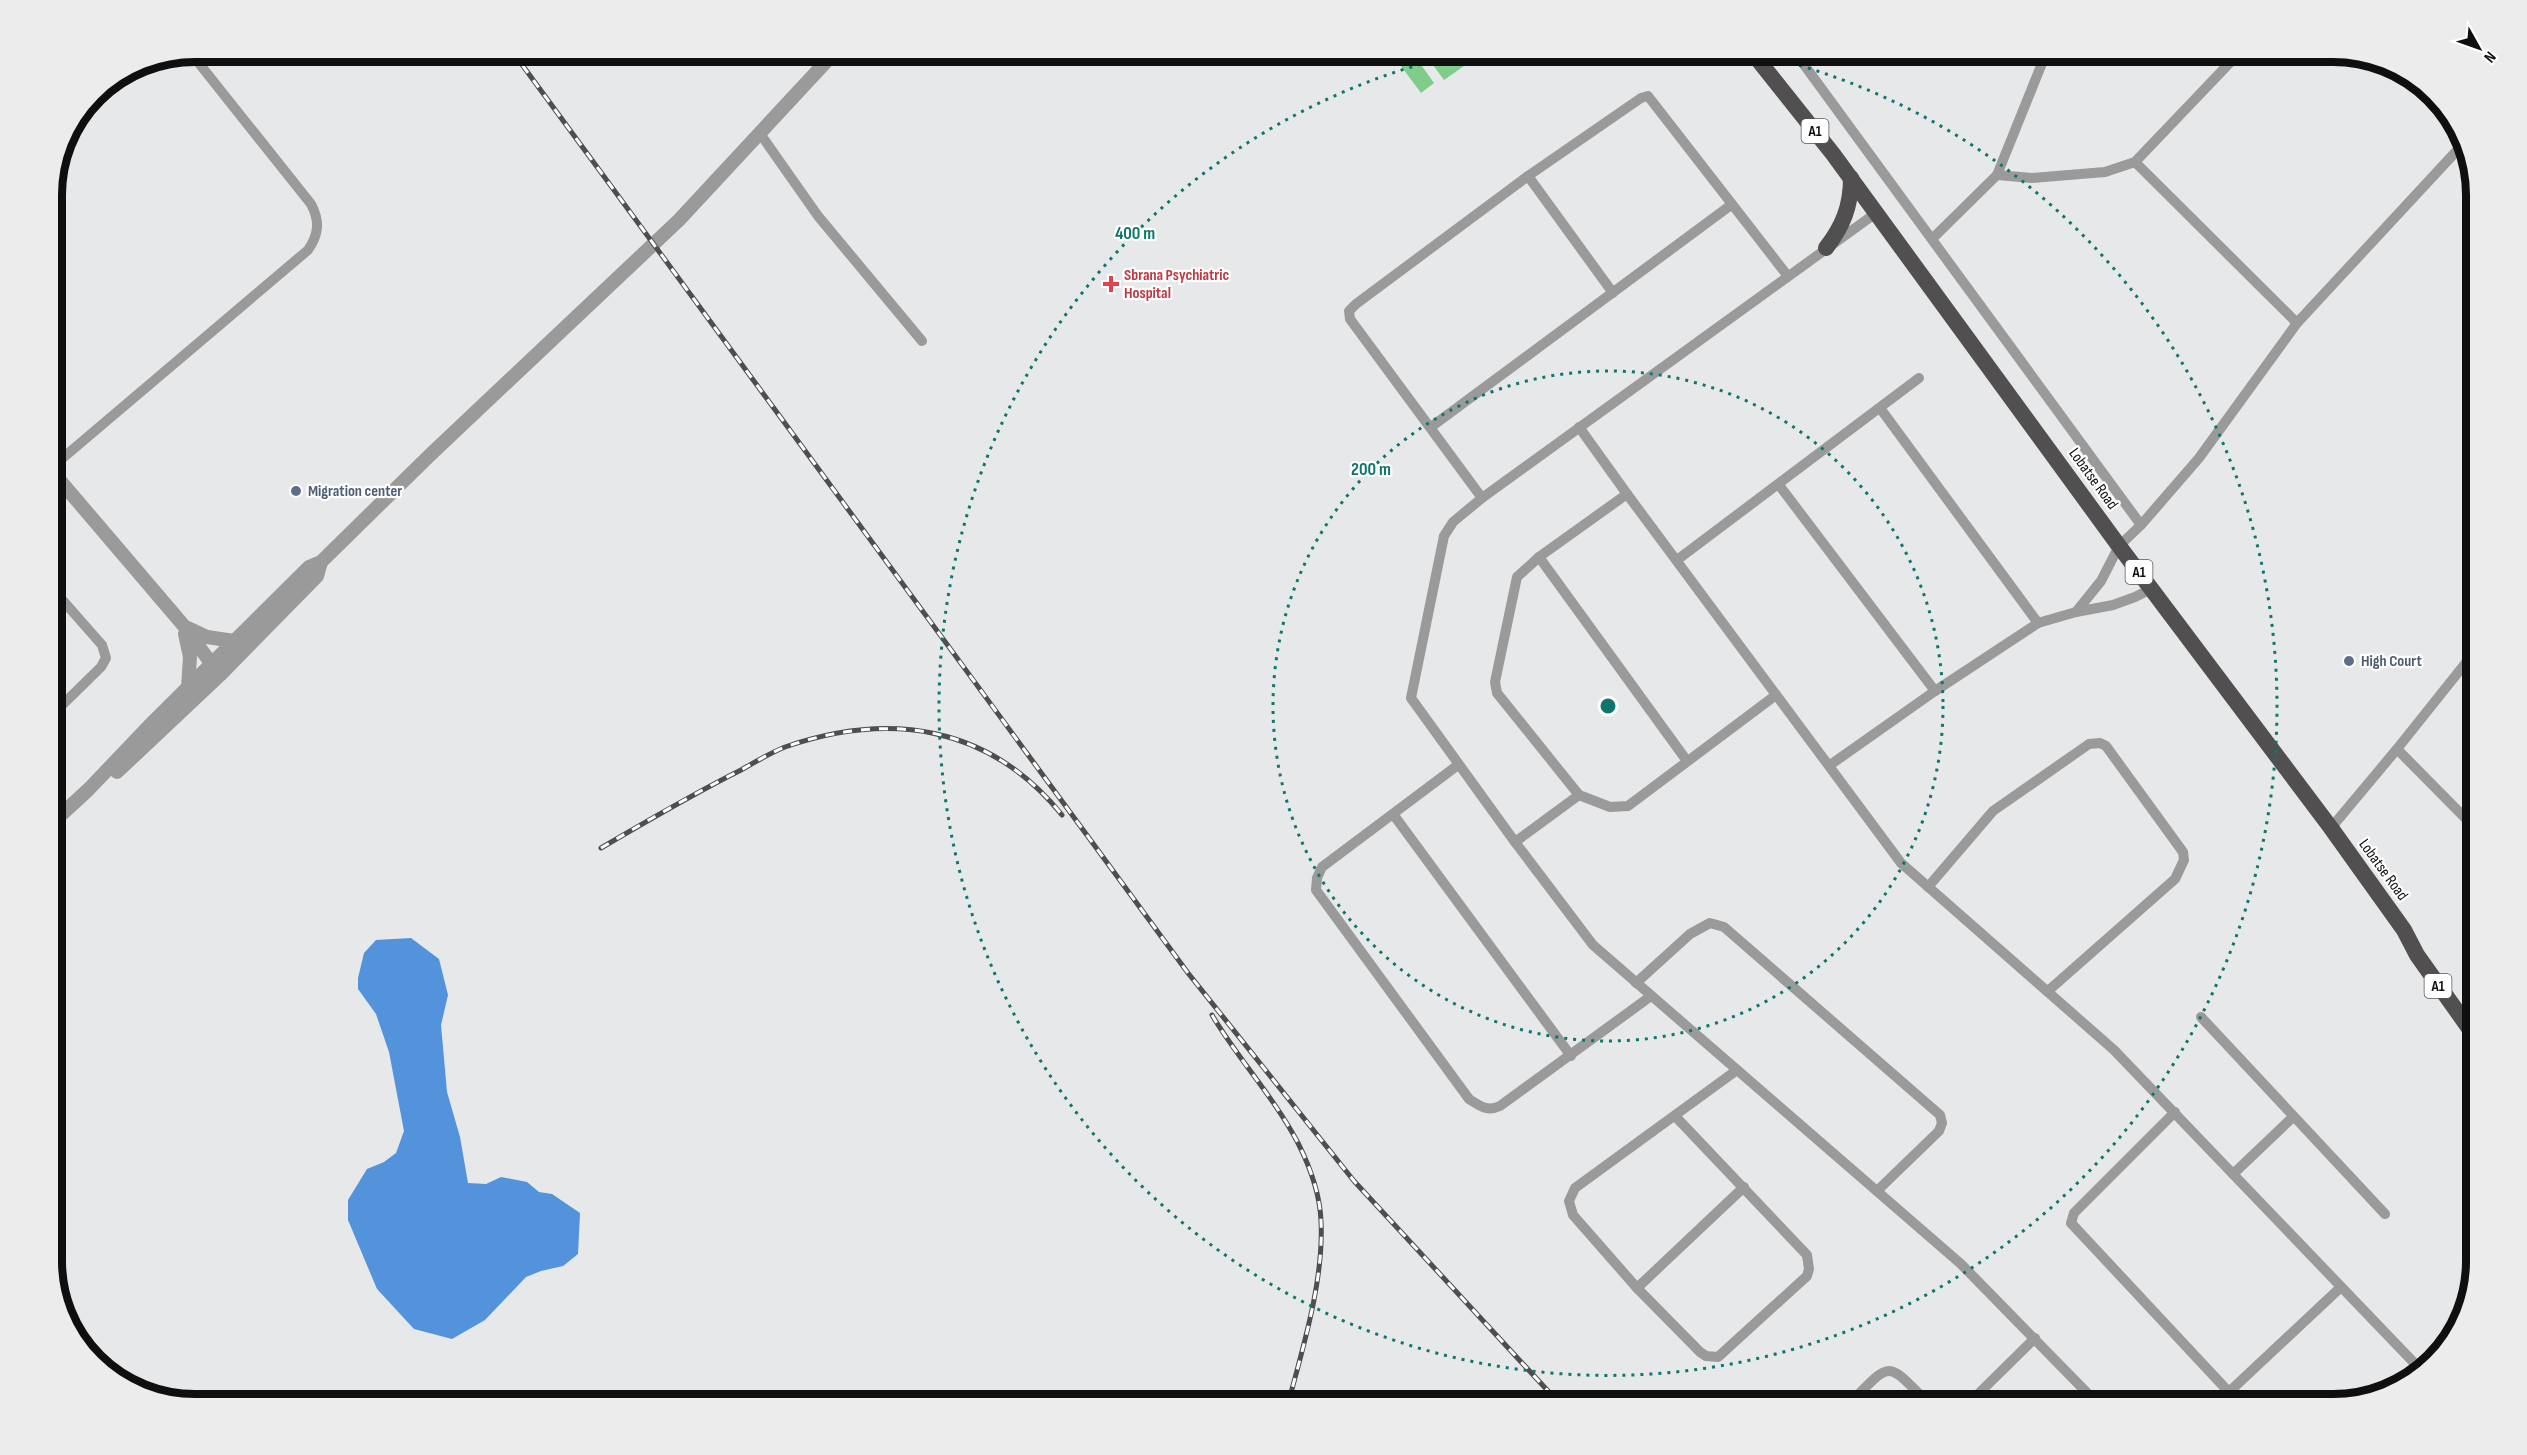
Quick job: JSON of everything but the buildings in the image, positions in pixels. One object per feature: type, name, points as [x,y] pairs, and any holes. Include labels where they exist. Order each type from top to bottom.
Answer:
[{"type":"highway","name":"Lobatse Road","points":[[1760,62],[1851,178],[2119,546],[2331,828],[2404,930],[2425,951],[2466,1006]]},
{"type":"highway","points":[[1826,248],[1839,229],[1849,207],[1851,178]]},
{"type":"highway","name":"Lobatse Road","points":[[2404,930],[2416,955],[2466,1024]]},
{"type":"street","points":[[62,460],[300,258],[315,240],[318,221],[311,204],[198,62]]},
{"type":"street","points":[[62,814],[188,688],[216,669],[234,641],[309,567],[321,562],[430,455],[654,244],[826,62]]},
{"type":"street","points":[[1802,62],[2141,525]]},
{"type":"street","points":[[1932,239],[1997,175],[2043,62]]},
{"type":"street","points":[[1997,175],[2032,178],[2105,172],[2135,162],[2230,62]]},
{"type":"street","points":[[1482,498],[1350,319],[1349,311],[1528,176],[1646,96],[1650,97],[1787,275]]},
{"type":"street","points":[[759,132],[818,216],[922,341]]},
{"type":"street","points":[[2076,612],[2101,581],[2119,546],[2141,525],[2199,458],[2297,323],[2457,150]]},
{"type":"street","points":[[2135,162],[2297,323]]},
{"type":"street","points":[[1528,176],[1613,293]]},
{"type":"street","points":[[1431,427],[1731,205]]},
{"type":"street","points":[[1876,213],[1787,275],[1452,522],[1444,536],[1411,694],[1414,706],[1593,945],[1961,1264],[2089,1394]]},
{"type":"street","points":[[1677,560],[1919,378]]},
{"type":"street","points":[[1880,408],[2038,623]]},
{"type":"street","points":[[1579,427],[1626,494],[1901,863],[2114,1050],[2415,1364]]},
{"type":"street","points":[[62,482],[184,626],[216,669]]},
{"type":"street","points":[[1779,485],[1935,691]]},
{"type":"street","points":[[1626,494],[1519,574],[1515,582],[1495,686],[1497,693],[1579,795],[1610,807],[1624,807],[1776,695]]},
{"type":"street","points":[[1539,557],[1687,761]]},
{"type":"street","points":[[75,803],[94,794],[216,669],[317,576],[321,562]]},
{"type":"street","points":[[1830,765],[1935,691],[2038,623],[2124,602],[2151,589]]},
{"type":"street","points":[[62,600],[102,645],[106,658],[101,667],[62,705]]},
{"type":"street","points":[[184,626],[207,637],[234,641]]},
{"type":"street","points":[[184,626],[190,657],[188,688]]},
{"type":"street","points":[[2331,828],[2465,664]]},
{"type":"street","points":[[1928,887],[1998,806],[2089,744],[2100,743],[2106,746],[2183,852],[2184,860],[2175,879],[2048,991]]},
{"type":"street","points":[[2397,749],[2466,818]]},
{"type":"street","points":[[1458,765],[1322,867],[1317,878],[1316,890],[1469,1099],[1484,1108],[1495,1109],[1651,996]]},
{"type":"street","points":[[1515,842],[1579,795]]},
{"type":"street","points":[[1393,814],[1571,1056]]},
{"type":"street","points":[[1636,983],[1690,934],[1710,923],[1724,927],[1940,1115],[1942,1123],[1939,1131],[1878,1190]]},
{"type":"street","points":[[2201,1017],[2385,1214]]},
{"type":"street","points":[[1675,1116],[1807,1255],[1809,1269],[1807,1276],[1718,1357],[1706,1356],[1700,1352],[1637,1288],[1573,1215],[1570,1208],[1571,1195],[1575,1188],[1737,1070]]},
{"type":"street","points":[[2175,1112],[2074,1213],[2071,1223],[2229,1392],[2342,1287]]},
{"type":"street","points":[[2233,1174],[2293,1117]]},
{"type":"street","points":[[1637,1288],[1744,1187]]},
{"type":"street","points":[[1978,1394],[2036,1338]]},
{"type":"street","points":[[1859,1394],[1879,1374],[1887,1370],[1897,1372],[1919,1394]]},
{"type":"green space","points":[[1398,62],[1419,62],[1434,83],[1421,93]]},
{"type":"green space","points":[[1431,62],[1461,62],[1464,66],[1444,80]]},
{"type":"water","points":[[411,938],[439,959],[448,995],[441,1025],[447,1092],[460,1137],[468,1183],[486,1184],[501,1177],[527,1182],[539,1192],[552,1194],[580,1213],[578,1254],[563,1266],[526,1277],[485,1320],[452,1339],[414,1329],[377,1289],[348,1220],[348,1200],[367,1169],[384,1162],[396,1153],[404,1131],[389,1052],[376,1014],[358,989],[358,978],[364,953],[376,940]]},
{"type":"railway","points":[[520,62],[1188,973],[1354,1181],[1551,1394]]},
{"type":"railway","points":[[601,848],[779,749],[824,736],[862,730],[900,729],[936,734],[970,744],[1003,761],[1033,785],[1062,815]]},
{"type":"railway","points":[[1212,1015],[1298,1143],[1314,1181],[1319,1201],[1321,1243],[1316,1290],[1291,1394]]},
{"type":"place","name":"Sbrana Psychiatric Hospital","points":[[1111,284]]},
{"type":"place","name":"Migration center","points":[[296,491]]},
{"type":"place","name":"High Court","points":[[2349,661]]}]
